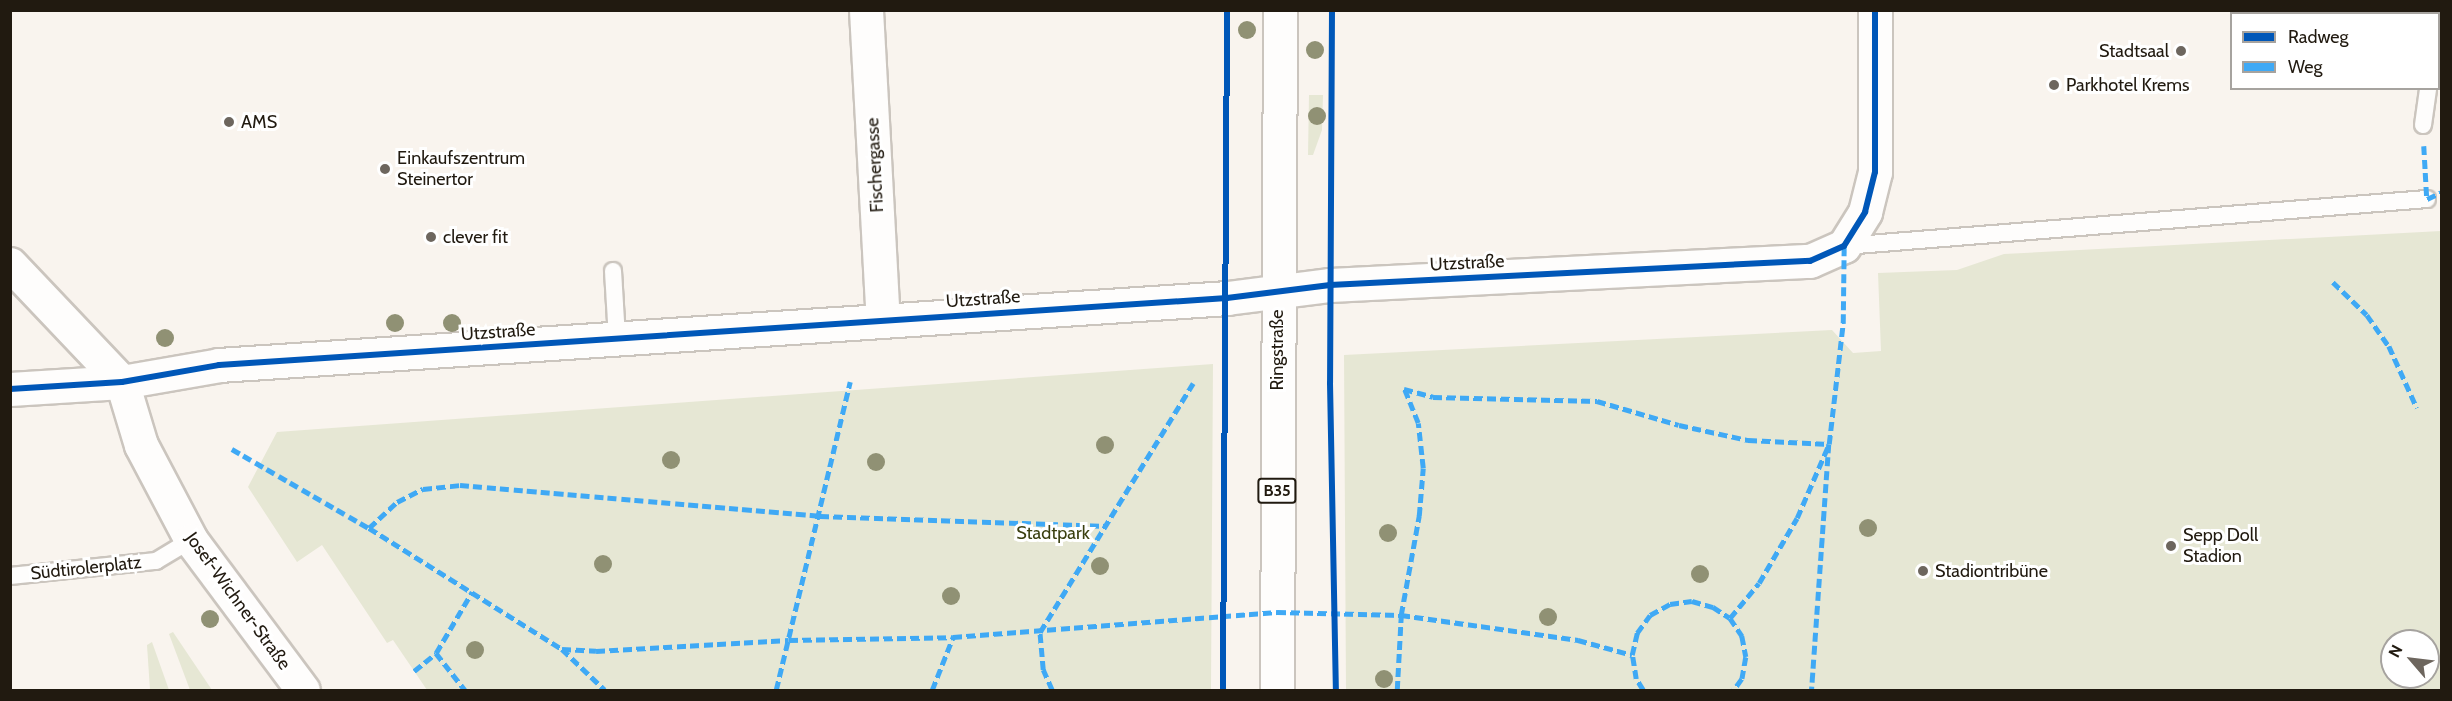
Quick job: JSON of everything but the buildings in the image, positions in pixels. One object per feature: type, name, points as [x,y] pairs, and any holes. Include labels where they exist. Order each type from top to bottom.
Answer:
[{"type":"street","name":"Fischergasse","points":[[866,10],[883,320]]},
{"type":"street","name":"Ringstraße","points":[[1276,690],[1280,10]]},
{"type":"street","points":[[1844,246],[1865,212],[1875,172],[1875,10]]},
{"type":"street","name":"Utzstraße","points":[[122,382],[219,365],[883,320],[1278,291],[1330,285],[1810,261],[1844,246]]},
{"type":"street","points":[[10,264],[122,382]]},
{"type":"street","points":[[10,389],[122,382]]},
{"type":"street","name":"Josef-Wichner-Straße","points":[[122,382],[141,446],[191,540],[303,690]]},
{"type":"lane","points":[[2423,125],[2428,90]]},
{"type":"lane","points":[[1844,246],[2427,199]]},
{"type":"lane","points":[[613,272],[617,339]]},
{"type":"lane","name":"Südtirolerplatz","points":[[10,576],[156,561],[191,540]]},
{"type":"green space","points":[[1309,95],[1323,95],[1322,130],[1313,155],[1308,155]]},
{"type":"green space","points":[[2441,231],[2441,690],[1346,690],[1344,355],[1832,330],[1853,353],[1881,351],[1878,273],[1957,270],[2004,254]]},
{"type":"green space","name":"Stadtpark","points":[[1213,364],[1211,690],[427,690],[393,640],[387,643],[322,545],[297,562],[248,487],[277,432]]},
{"type":"green space","points":[[173,632],[212,690],[190,690],[169,634]]},
{"type":"green space","points":[[152,642],[169,690],[150,690],[147,645]]},
{"type":"marked path","points":[[2424,146],[2427,199],[2442,192]]},
{"type":"marked path","points":[[1730,618],[1759,583],[1797,518],[1829,444],[1843,323],[1844,246]]},
{"type":"marked path","points":[[2333,282],[2367,315],[2389,346],[2417,408]]},
{"type":"marked path","points":[[776,690],[850,382]]},
{"type":"marked path","points":[[1052,690],[1043,670],[1040,632],[1193,383]]},
{"type":"marked path","points":[[1397,690],[1401,615],[1419,516],[1423,468],[1418,423],[1404,389],[1433,397],[1597,401],[1679,425],[1748,440],[1829,444],[1812,690]]},
{"type":"marked path","points":[[232,449],[369,528],[562,649],[596,651],[789,640],[953,637],[1277,612],[1401,615],[1578,640],[1632,655]]},
{"type":"marked path","points":[[369,528],[397,502],[423,489],[460,485],[820,516],[1107,526]]},
{"type":"marked path","points":[[414,671],[436,653],[472,592]]},
{"type":"marked path","points":[[1643,690],[1636,679],[1632,655],[1637,633],[1650,615],[1670,604],[1692,601],[1713,607],[1730,618],[1742,636],[1746,657],[1742,679],[1734,690]]},
{"type":"marked path","points":[[932,690],[953,637]]},
{"type":"marked path","points":[[562,649],[605,690]]},
{"type":"marked path","points":[[436,653],[465,690]]},
{"type":"cycle path","points":[[1223,690],[1227,10]]},
{"type":"cycle path","points":[[1332,10],[1330,383],[1336,690]]},
{"type":"cycle path","points":[[10,389],[122,382],[219,365],[1227,298],[1330,285],[1810,261],[1844,246],[1865,212],[1875,172],[1875,10]]},
{"type":"place","name":"Stadtsaal","points":[[2181,51]]},
{"type":"place","name":"Parkhotel Krems","points":[[2054,85]]},
{"type":"place","name":"AMS","points":[[229,122]]},
{"type":"place","name":"Einkaufszentrum Steinertor","points":[[385,169]]},
{"type":"place","name":"clever fit","points":[[431,237]]},
{"type":"place","name":"Sepp Doll Stadion","points":[[2171,546]]},
{"type":"place","name":"Stadiontribüne","points":[[1923,571]]}]
